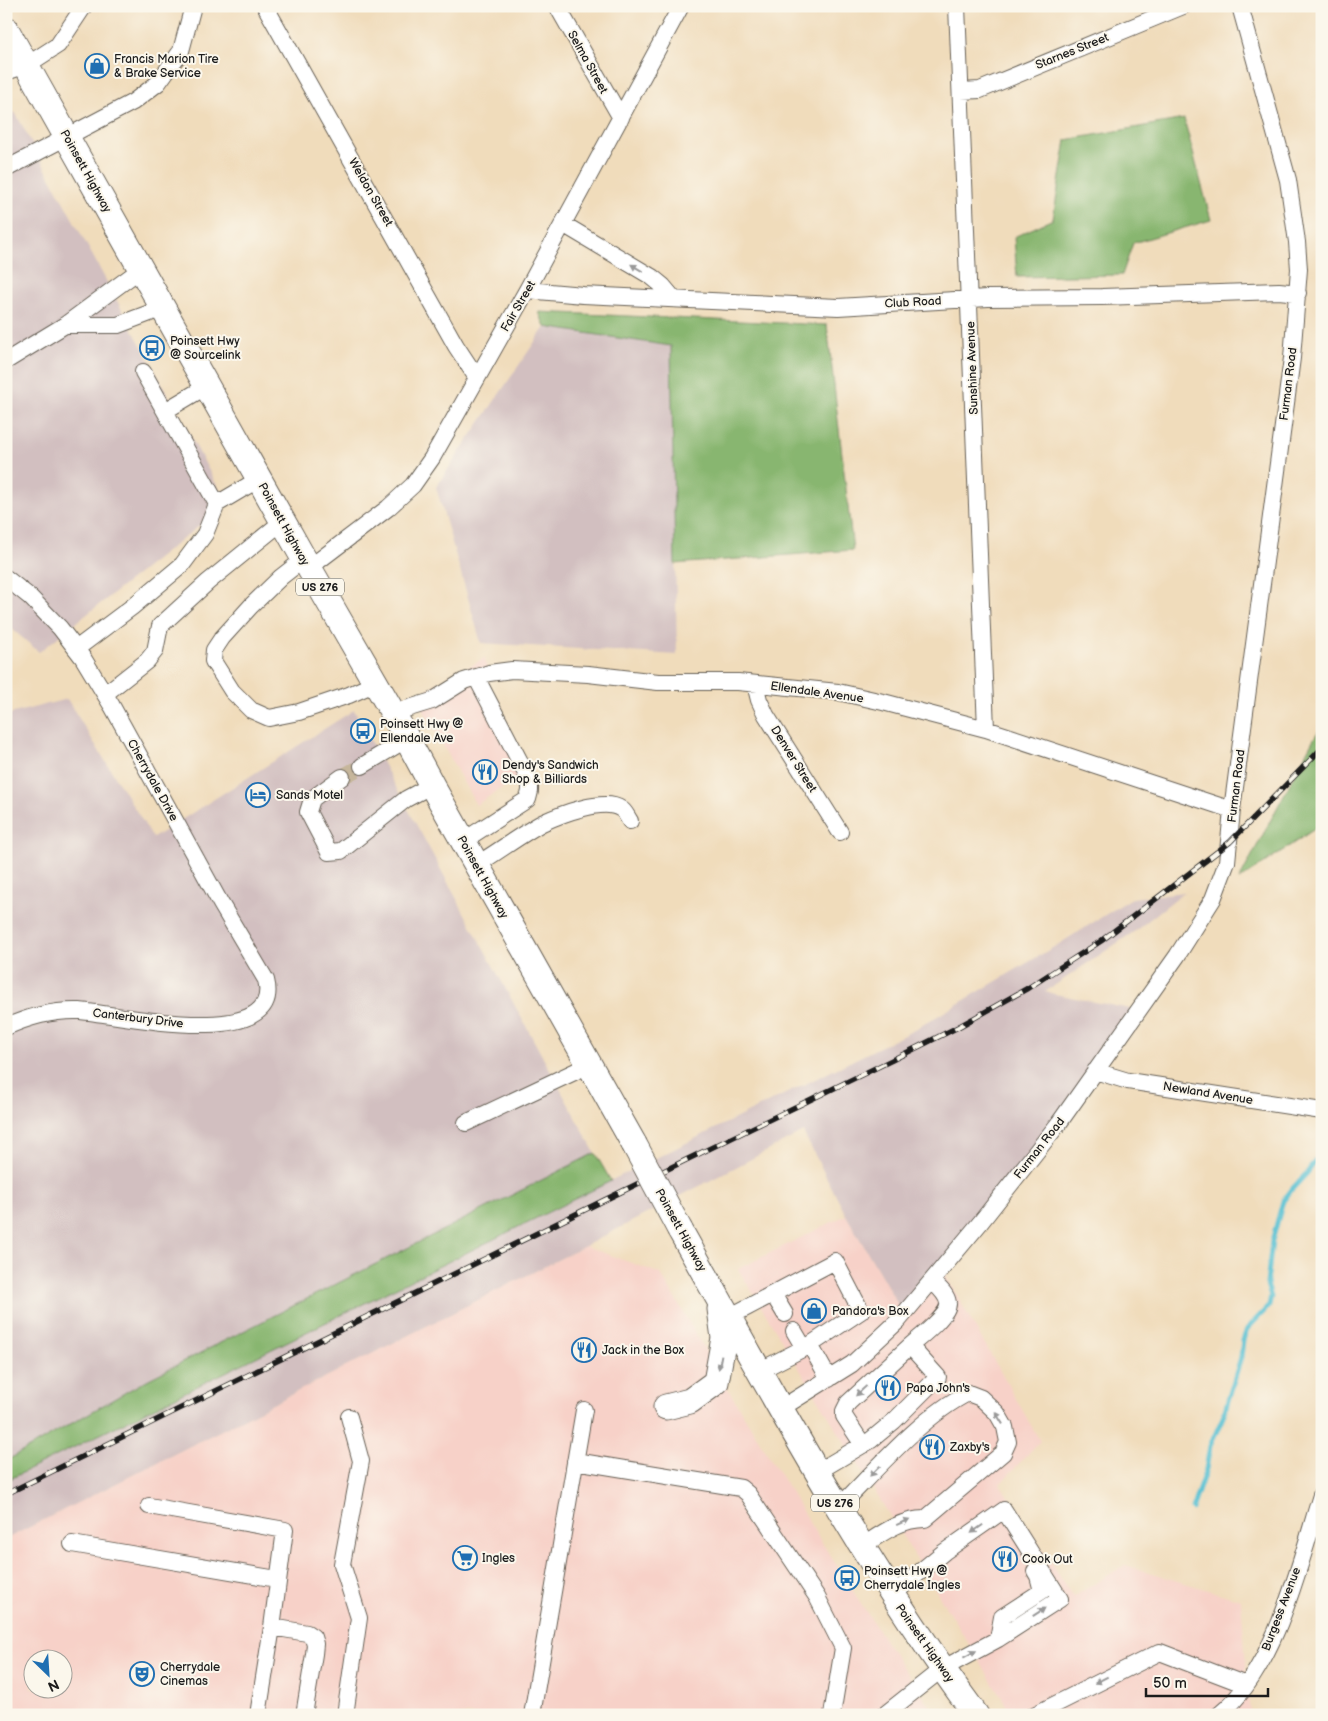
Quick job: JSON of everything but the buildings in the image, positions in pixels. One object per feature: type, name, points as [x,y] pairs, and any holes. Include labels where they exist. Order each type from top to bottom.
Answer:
[{"type":"highway","name":"Poinsett Highway","points":[[6,29],[16,69],[67,137],[307,564],[394,713],[476,865],[634,1144],[780,1409],[861,1547],[942,1669],[976,1715]]},
{"type":"highway","points":[[666,1407],[690,1401],[716,1382],[724,1338],[723,1307]]},
{"type":"street","points":[[16,69],[58,45],[84,6]]},
{"type":"street","points":[[6,169],[132,102],[158,83],[181,51],[193,6]]},
{"type":"street","name":"Weldon Street","points":[[265,6],[456,346],[477,378]]},
{"type":"street","name":"Selma Street","points":[[557,6],[621,118]]},
{"type":"street","name":"Fair Street","points":[[376,683],[349,695],[299,712],[268,718],[251,710],[232,691],[213,661],[214,650],[245,612],[281,577],[307,564],[388,508],[413,485],[432,458],[527,290],[681,6]]},
{"type":"street","name":"Sunshine Avenue","points":[[957,6],[986,729]]},
{"type":"street","name":"Starnes Street","points":[[961,91],[980,90],[1183,6]]},
{"type":"street","name":"Furman Road","points":[[780,1409],[852,1364],[898,1321],[932,1281],[1022,1170],[1177,956],[1213,899],[1227,862],[1232,810],[1292,358],[1299,269],[1288,180],[1240,6]]},
{"type":"street","points":[[563,224],[652,277],[674,299]]},
{"type":"street","points":[[6,361],[65,325],[141,268]]},
{"type":"street","name":"Club Road","points":[[527,290],[584,295],[838,307],[988,298],[1102,298],[1279,291],[1298,292]]},
{"type":"street","points":[[65,325],[118,325],[163,308]]},
{"type":"street","points":[[143,372],[217,504]]},
{"type":"street","points":[[165,411],[207,386]]},
{"type":"street","points":[[76,649],[132,607],[182,565],[205,534],[217,504],[259,479]]},
{"type":"street","points":[[105,694],[147,661],[155,651],[160,626],[194,594],[283,521]]},
{"type":"street","name":"Cherrydale Drive","points":[[6,578],[30,597],[60,628],[105,694],[221,904],[266,980],[268,987],[266,1001]]},
{"type":"street","name":"Ellendale Avenue","points":[[394,713],[432,701],[464,681],[489,673],[512,670],[588,674],[658,682],[738,682],[838,692],[986,729],[1232,810]]},
{"type":"street","points":[[463,841],[528,799],[530,791],[530,781],[476,677]]},
{"type":"street","name":"Denver Street","points":[[755,684],[759,700],[766,715],[840,832]]},
{"type":"street","points":[[362,766],[407,739]]},
{"type":"street","points":[[342,777],[312,799],[308,812],[329,852],[341,851],[406,799],[432,785]]},
{"type":"street","points":[[476,865],[542,824],[567,813],[596,806],[611,805],[622,809],[630,821]]},
{"type":"street","name":"Canterbury Drive","points":[[6,1028],[26,1018],[41,1014],[80,1011],[172,1024],[198,1025],[220,1023],[248,1016],[261,1008],[266,1001]]},
{"type":"street","points":[[466,1122],[589,1065]]},
{"type":"street","name":"Newland Avenue","points":[[1095,1071],[1128,1081],[1322,1110]]},
{"type":"street","points":[[723,1307],[773,1294],[834,1260],[861,1311],[807,1347],[759,1371]]},
{"type":"street","points":[[863,1445],[844,1416],[844,1411],[848,1403],[944,1315],[948,1308],[948,1301],[932,1281]]},
{"type":"street","points":[[773,1294],[785,1314]]},
{"type":"street","points":[[794,1331],[829,1379]]},
{"type":"street","points":[[817,1472],[863,1445],[894,1421],[938,1377],[910,1346]]},
{"type":"street","points":[[838,1508],[903,1444],[949,1403],[968,1393],[981,1398],[996,1413],[1005,1427],[1008,1442],[1003,1453],[925,1518],[912,1519],[888,1529],[861,1547]]},
{"type":"street","points":[[532,1715],[584,1410]]},
{"type":"street","points":[[345,1715],[359,1618],[342,1564],[361,1461],[349,1417]]},
{"type":"street","points":[[575,1461],[742,1488],[748,1494],[817,1597],[843,1648],[832,1715]]},
{"type":"street","name":"Burgess Avenue","points":[[1229,1712],[1272,1638],[1288,1599],[1322,1492]]},
{"type":"street","points":[[149,1506],[285,1530],[258,1715]]},
{"type":"street","points":[[884,1715],[942,1669],[998,1639],[1060,1599],[1004,1510],[944,1552],[892,1595]]},
{"type":"street","points":[[72,1544],[277,1579]]},
{"type":"street","points":[[272,1627],[306,1633],[313,1637],[315,1644],[314,1654],[304,1715]]},
{"type":"street","points":[[1034,1715],[1144,1658],[1160,1652],[1246,1685]]},
{"type":"shaded area","points":[[6,106],[16,114],[227,504],[39,652],[6,624]]},
{"type":"shaded area","points":[[545,327],[671,345],[677,655],[481,643],[436,487]]},
{"type":"shaded area","points":[[485,658],[494,716],[523,774],[476,805],[416,696]]},
{"type":"shaded area","points":[[67,699],[153,838],[354,710],[595,1153],[147,1380],[6,1461],[6,1084],[9,1081],[6,1074],[6,715]]},
{"type":"shaded area","points":[[1184,892],[1135,931],[1045,992],[1140,1011],[904,1315],[846,1215],[803,1132],[585,1246],[6,1539],[6,1481],[914,1030],[1059,944],[1132,898]]},
{"type":"shaded area","points":[[846,1215],[904,1315],[943,1271],[1040,1441],[1000,1484],[1073,1597],[1125,1565],[1241,1600],[1250,1715],[1011,1715],[738,1269]]},
{"type":"shaded area","points":[[585,1246],[661,1274],[815,1532],[891,1650],[936,1715],[6,1715],[6,1539]]},
{"type":"green space","points":[[1184,119],[1211,220],[1133,243],[1122,275],[1017,277],[1014,237],[1053,219],[1066,140]]},
{"type":"green space","points":[[539,312],[827,325],[853,550],[675,564],[671,346],[545,327]]},
{"type":"green space","points":[[1322,726],[1322,824],[1239,880],[1314,738]]},
{"type":"green space","points":[[1322,955],[1322,1016],[1314,994]]},
{"type":"green space","points":[[595,1153],[611,1181],[6,1481],[6,1461],[147,1380]]},
{"type":"waterway","points":[[1192,1509],[1206,1469],[1210,1446],[1223,1417],[1241,1357],[1243,1340],[1247,1329],[1269,1306],[1271,1297],[1267,1284],[1272,1241],[1283,1201],[1322,1152]]},
{"type":"tunnel","points":[[342,777],[362,766]]},
{"type":"railway","points":[[6,1494],[892,1060],[958,1027],[1028,988],[1101,941],[1230,842],[1322,748]]},
{"type":"place","name":"Francis Marion Tire & Brake Service","points":[[97,66]]},
{"type":"place","name":"Poinsett Hwy @ Sourcelink","points":[[152,348]]},
{"type":"place","name":"Poinsett Hwy @ Ellendale Ave","points":[[363,731]]},
{"type":"place","name":"Dendy's Sandwich Shop & Billiards","points":[[485,772]]},
{"type":"place","name":"Sands Motel","points":[[258,795]]},
{"type":"place","name":"Pandora's Box","points":[[814,1311]]},
{"type":"place","name":"Jack in the Box","points":[[584,1350]]},
{"type":"place","name":"Papa John's","points":[[888,1388]]},
{"type":"place","name":"Zaxby's","points":[[932,1447]]},
{"type":"place","name":"Ingles","points":[[465,1558]]},
{"type":"place","name":"Cook Out","points":[[1005,1559]]},
{"type":"place","name":"Poinsett Hwy @ Cherrydale Ingles","points":[[847,1578]]},
{"type":"place","name":"Cherrydale Cinemas","points":[[142,1674]]}]
